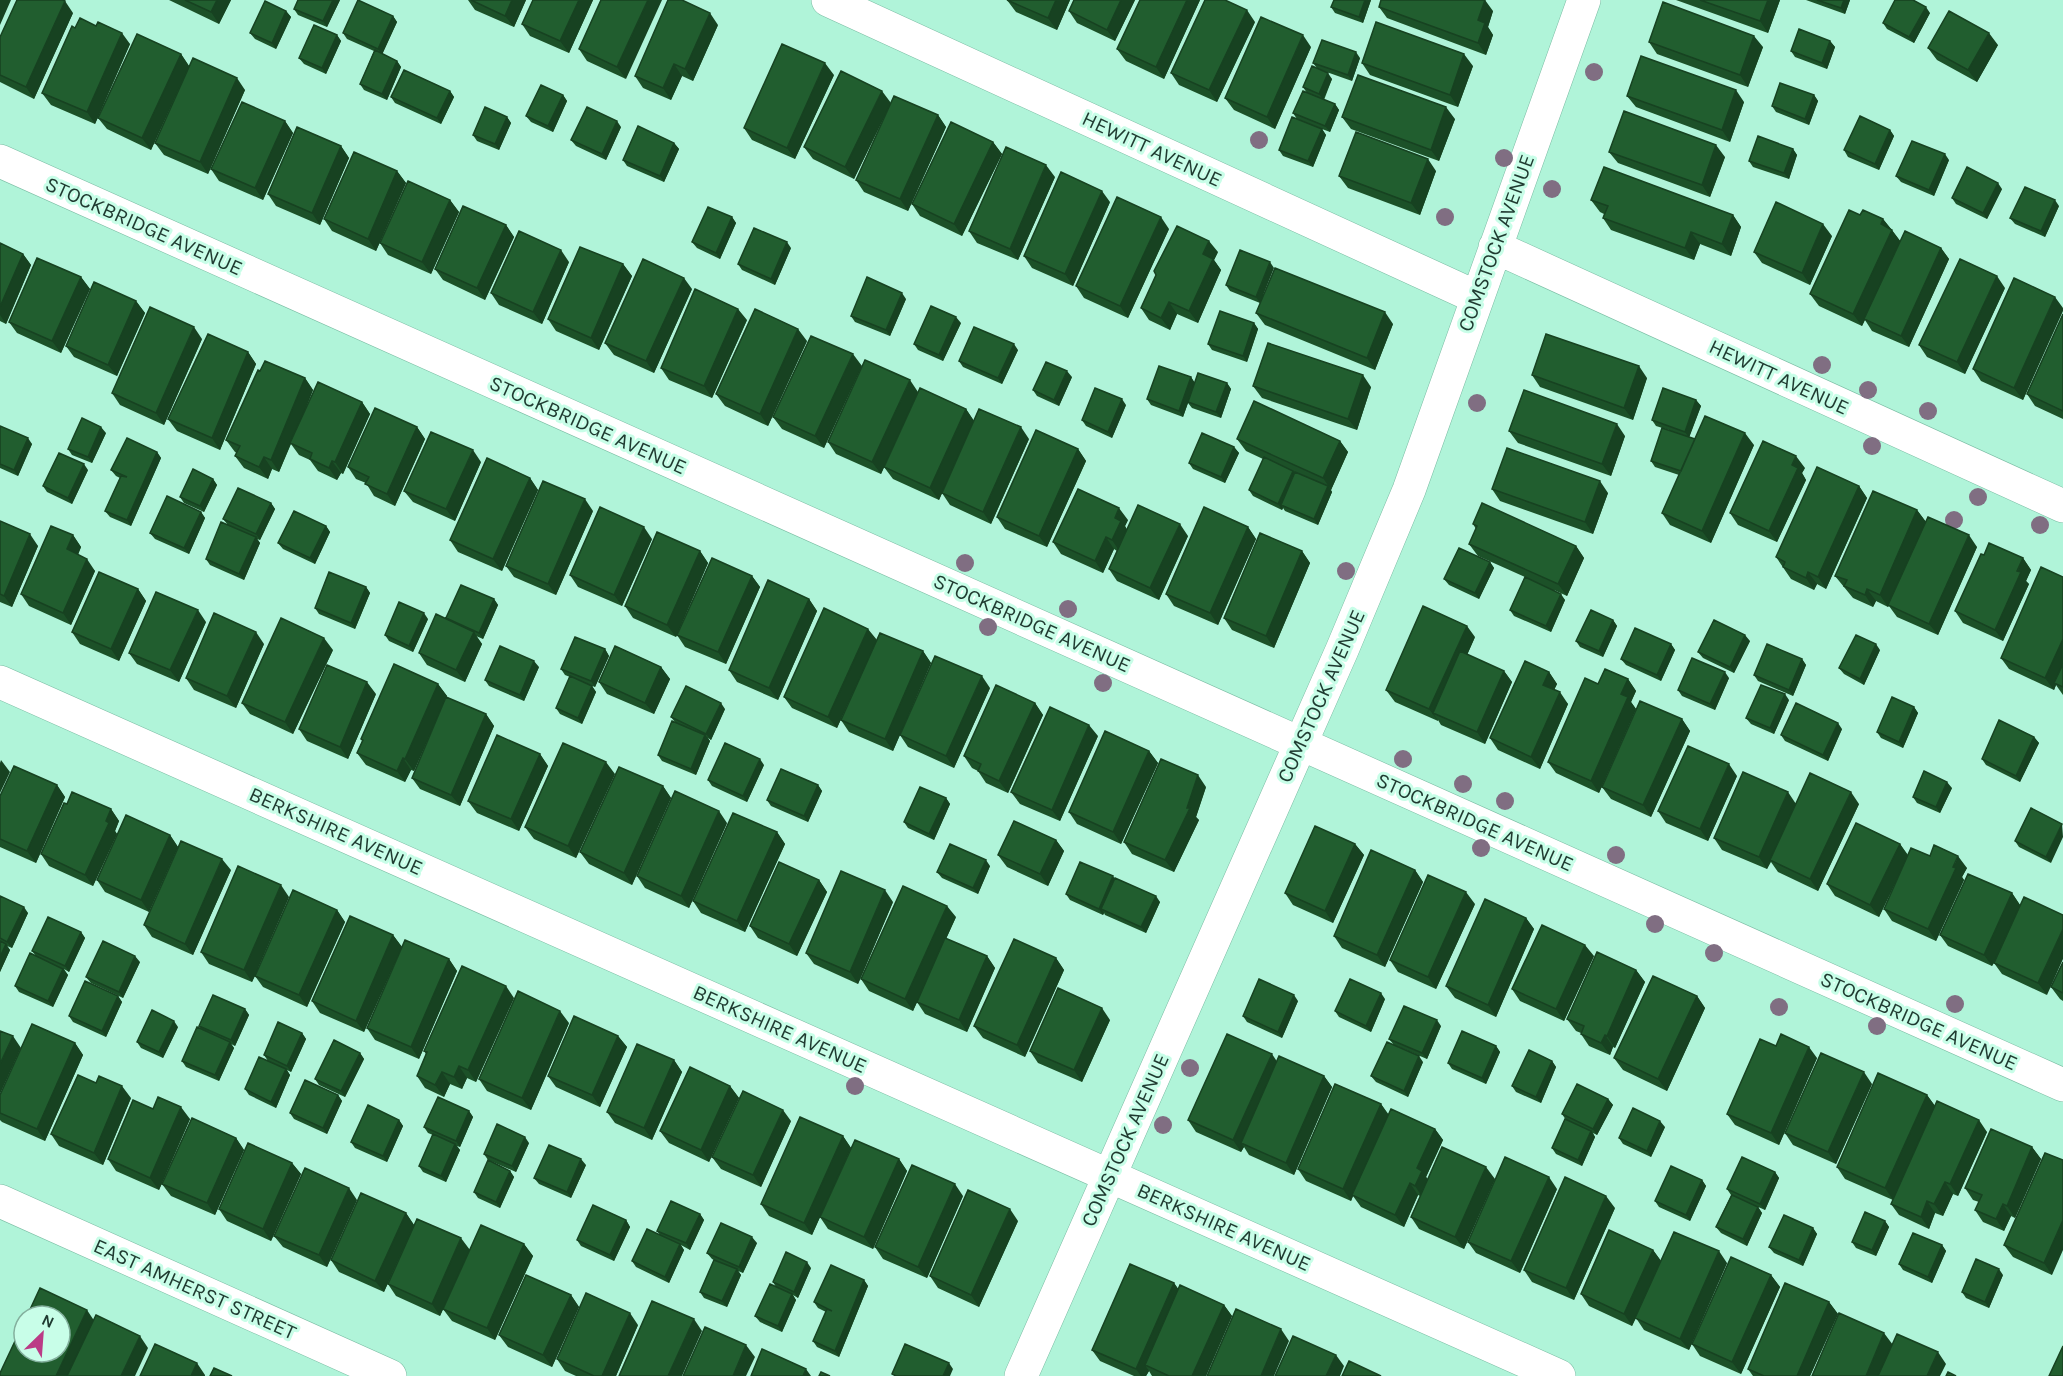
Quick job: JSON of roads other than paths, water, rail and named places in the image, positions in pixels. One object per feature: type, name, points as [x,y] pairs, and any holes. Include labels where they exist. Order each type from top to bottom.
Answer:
[{"type":"street","name":"HEWITT AVENUE","points":[[828,0],[1476,297]]},
{"type":"street","name":"COMSTOCK AVENUE","points":[[1021,1376],[1301,744],[1409,490],[1476,297],[1584,0]]},
{"type":"street","name":"STOCKBRIDGE AVENUE","points":[[0,161],[2063,1085]]},
{"type":"street","name":"HEWITT AVENUE","points":[[1495,247],[2063,506]]},
{"type":"street","name":"BERKSHIRE AVENUE","points":[[0,682],[1559,1376]]},
{"type":"street","name":"EAST AMHERST STREET","points":[[3,1210],[390,1376]]}]
